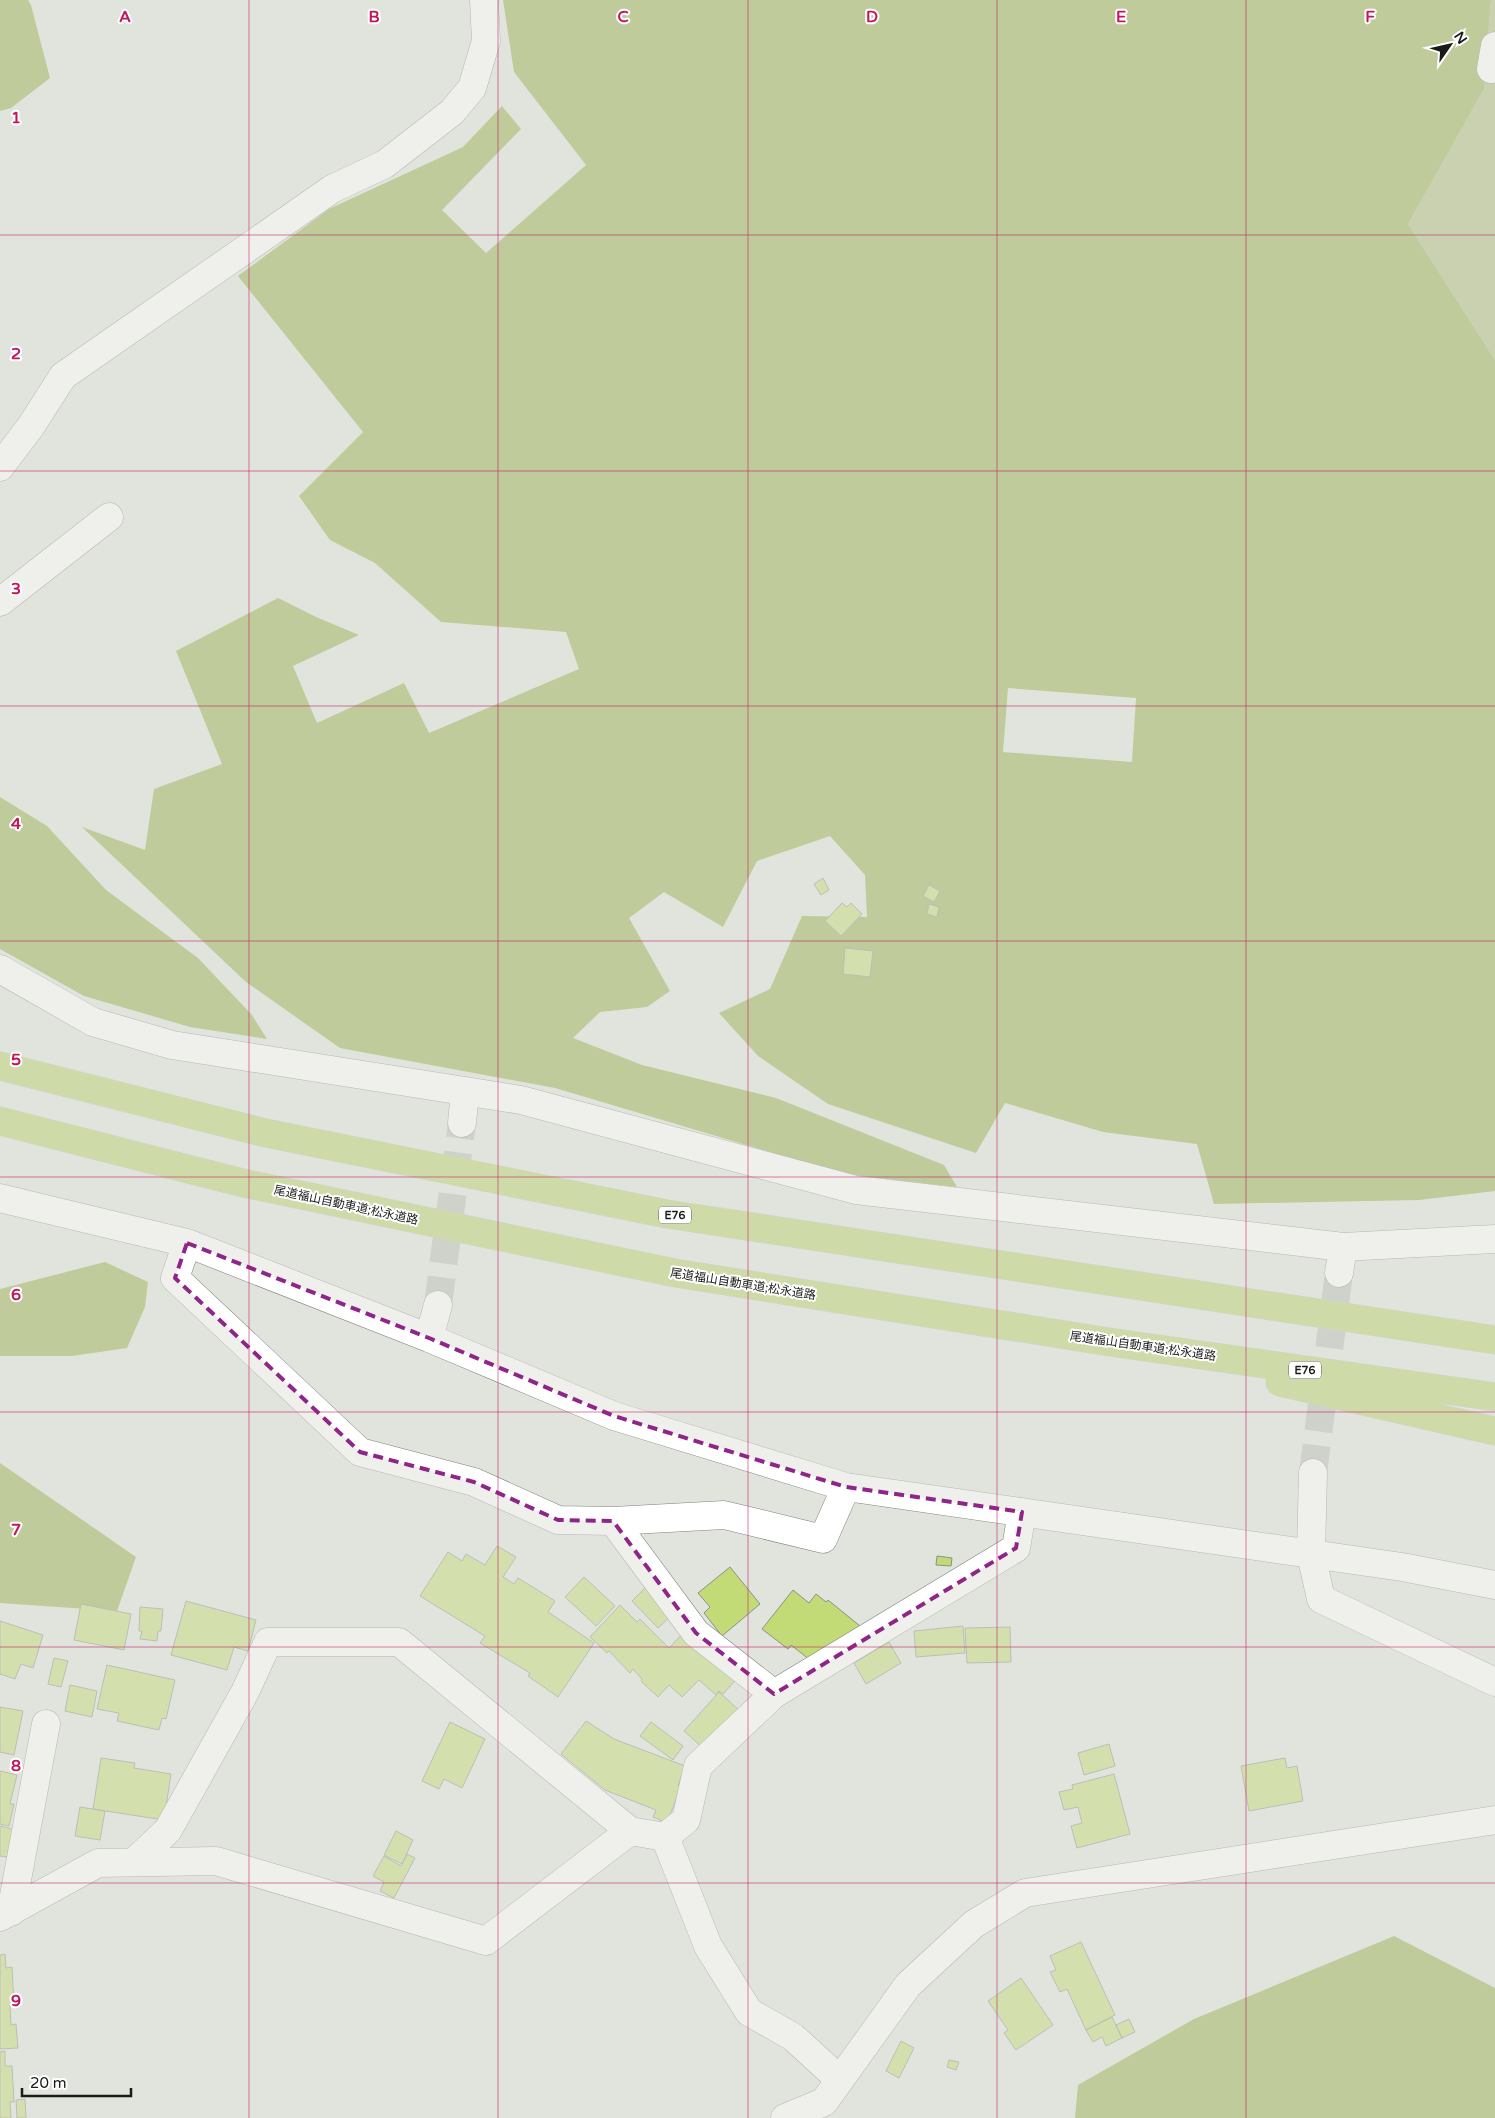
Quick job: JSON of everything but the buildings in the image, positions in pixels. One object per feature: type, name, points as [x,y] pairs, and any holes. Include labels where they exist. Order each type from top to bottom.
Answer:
[{"type":"highway","name":"E76","points":[[0,1066],[266,1133],[667,1214],[1495,1340]]},
{"type":"highway","name":"尾道福山自動車道;松永道路","points":[[0,1121],[243,1184],[675,1274],[1116,1343],[1495,1397]]},
{"type":"highway","points":[[1359,1320],[1495,1330]]},
{"type":"highway","points":[[1116,1343],[1495,1432]]},
{"type":"street","points":[[0,467],[31,426],[63,376],[332,189],[385,164],[452,112],[472,88],[486,41],[484,0]]},
{"type":"street","points":[[0,602],[109,517]]},
{"type":"street","points":[[0,969],[93,1022],[172,1045],[521,1100],[856,1190],[1343,1247],[1495,1239]]},
{"type":"street","points":[[462,1123],[465,1091]]},
{"type":"street","points":[[0,1198],[187,1243],[429,1338],[614,1416],[846,1487],[1402,1567],[1495,1585]]},
{"type":"street","points":[[187,1243],[175,1278],[360,1452],[474,1482],[558,1520],[613,1521],[724,1516],[823,1539],[846,1487]]},
{"type":"street","points":[[1339,1273],[1343,1247]]},
{"type":"street","points":[[429,1338],[438,1305]]},
{"type":"street","points":[[1313,1474],[1311,1554],[1321,1600],[1495,1682]]},
{"type":"street","points":[[134,1862],[168,1830],[245,1692],[268,1642],[399,1642],[630,1831],[665,1837],[686,1820],[698,1766],[774,1694],[1016,1548],[1022,1512]]},
{"type":"street","points":[[613,1521],[696,1633],[774,1694]]},
{"type":"street","points":[[5,1915],[46,1724]]},
{"type":"street","points":[[785,2118],[828,2110],[840,2080],[908,1985],[974,1924],[1025,1893],[1495,1820]]},
{"type":"street","points":[[5,1915],[98,1863],[216,1861],[486,1941],[630,1831]]},
{"type":"street","points":[[665,1837],[708,1946],[749,2012],[793,2037],[840,2080]]},
{"type":"highlighted area","points":[[187,1243],[429,1338],[614,1416],[846,1487],[1022,1512],[1016,1548],[774,1694],[696,1633],[613,1521],[558,1520],[474,1482],[360,1452],[175,1278]]},
{"type":"green space","points":[[0,0],[28,0],[31,5],[50,78],[11,108],[0,111]]},
{"type":"green space","points":[[503,0],[1491,0],[1484,89],[1408,224],[1495,360],[1495,1191],[1419,1200],[1214,1204],[1197,1144],[1103,1132],[1005,1103],[976,1153],[828,1104],[758,1056],[719,1013],[770,989],[802,916],[867,917],[865,875],[830,836],[757,861],[723,927],[664,892],[629,918],[670,991],[647,1007],[600,1012],[573,1038],[642,1065],[776,1098],[944,1165],[957,1187],[844,1174],[555,1088],[340,1048],[246,982],[82,827],[145,850],[154,789],[222,764],[176,651],[278,598],[359,635],[293,666],[317,723],[404,683],[429,733],[579,669],[566,632],[441,622],[375,563],[330,540],[299,496],[363,432],[238,276],[329,209],[463,147],[502,106],[521,129],[442,210],[486,253],[586,165],[514,72]],"holes":[[[1008,688],[1136,698],[1132,762],[1003,752]]]},
{"type":"green space","points":[[1491,0],[1495,0],[1495,360],[1408,224],[1484,89]]},
{"type":"green space","points":[[0,797],[47,826],[106,890],[198,958],[252,1015],[267,1039],[190,1027],[84,996],[0,949]]},
{"type":"green space","points":[[105,1262],[148,1282],[145,1307],[127,1348],[72,1356],[0,1356],[0,1289]]},
{"type":"green space","points":[[0,1463],[136,1557],[117,1611],[0,1603]]},
{"type":"green space","points":[[1394,1936],[1495,1988],[1495,2118],[1075,2118],[1078,2085],[1194,2019]]},
{"type":"tunnel","points":[[438,1305],[462,1123]]},
{"type":"tunnel","points":[[1313,1473],[1339,1273]]}]
